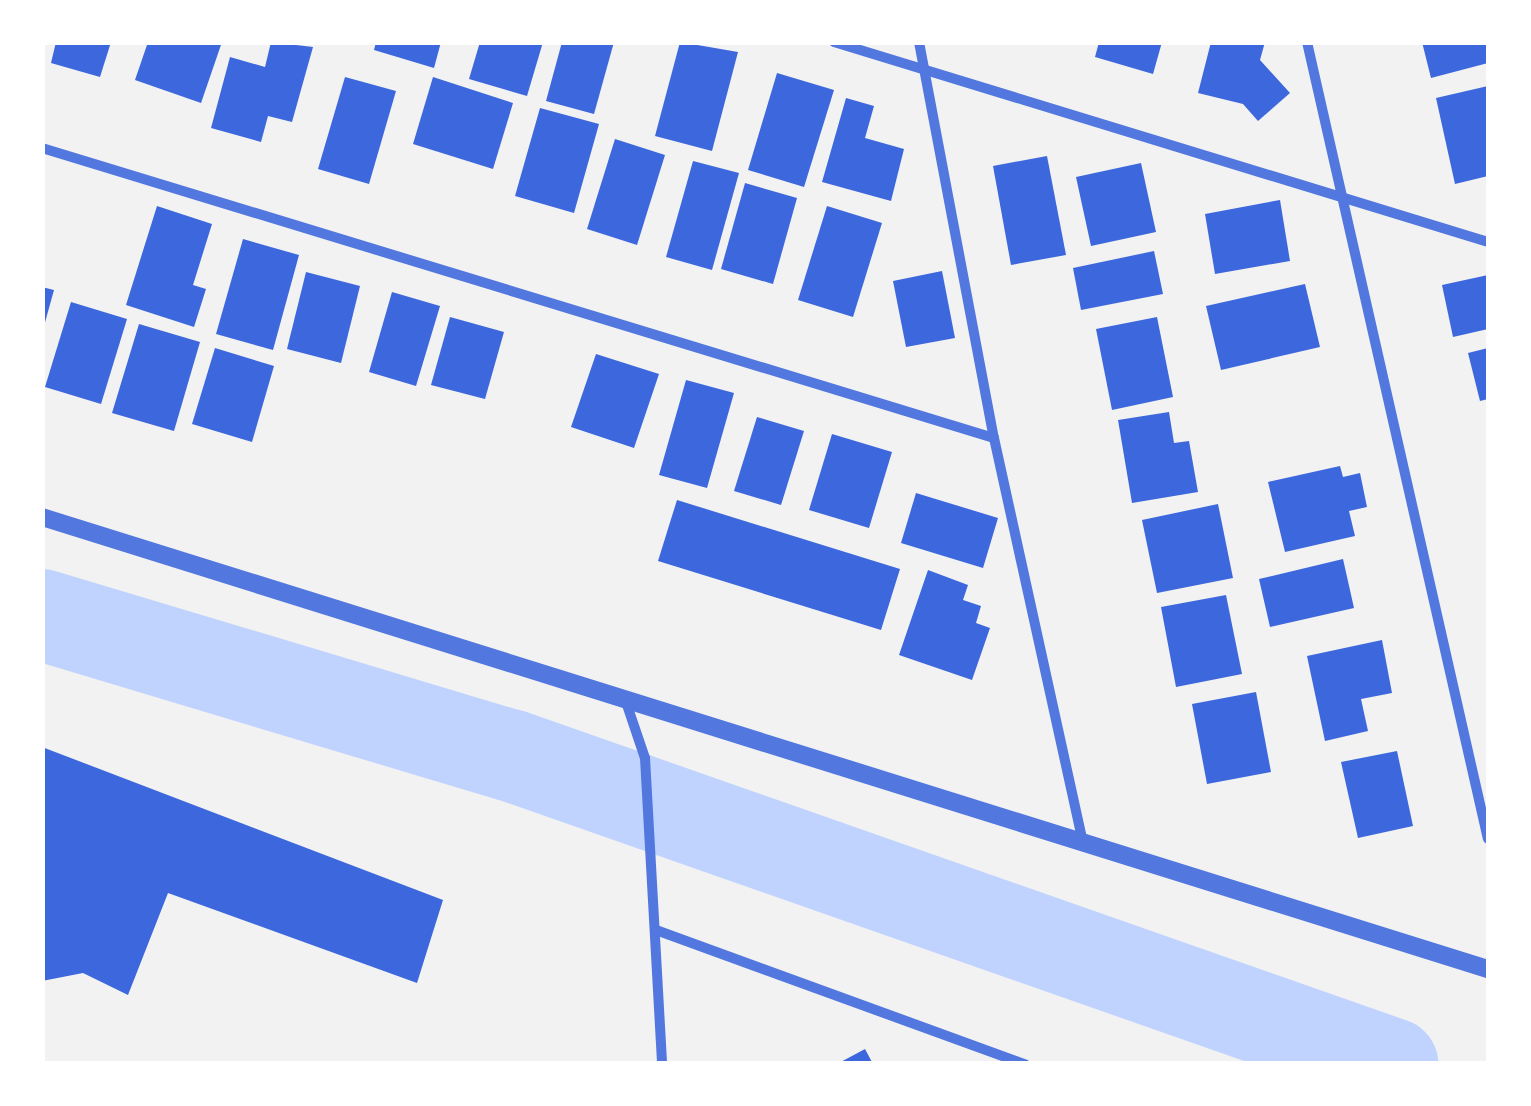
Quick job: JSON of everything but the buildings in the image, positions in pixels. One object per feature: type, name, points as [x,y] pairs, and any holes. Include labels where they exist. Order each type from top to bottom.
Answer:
[{"type":"street","points":[[834,42],[1488,242]]},
{"type":"street","points":[[919,42],[921,70],[994,438],[1083,844]]},
{"type":"street","points":[[1307,42],[1488,839]]},
{"type":"street","points":[[42,148],[994,438]]},
{"type":"street","points":[[42,516],[1488,969]]},
{"type":"street","points":[[626,702],[645,758],[662,1064]]},
{"type":"street","points":[[656,930],[1025,1064]]},
{"type":"waterway","points":[[42,615],[510,755],[1392,1064]]}]
